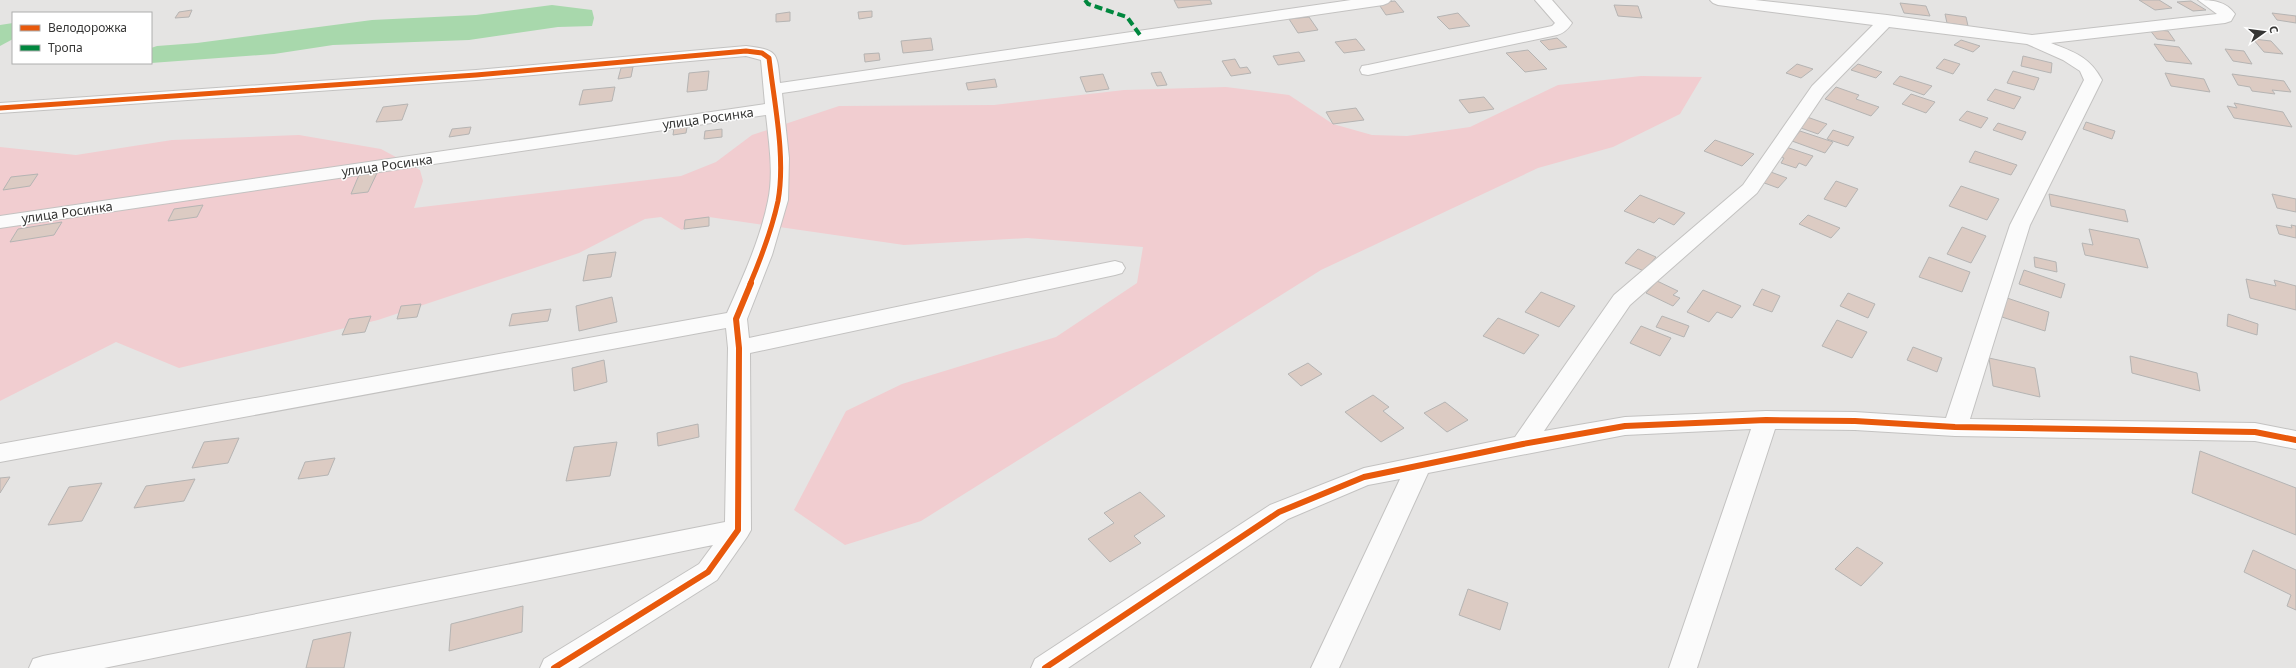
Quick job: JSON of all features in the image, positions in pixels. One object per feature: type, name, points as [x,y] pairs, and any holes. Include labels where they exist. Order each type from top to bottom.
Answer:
[{"type":"street","name":"улица Росинка","points":[[0,222],[774,99],[1383,0]]},
{"type":"street","points":[[1368,70],[1557,30],[1564,23],[1542,0]]},
{"type":"street","points":[[1718,0],[1887,20],[2030,40],[2069,56],[2087,68],[2093,80],[2020,225],[1955,427]]},
{"type":"street","points":[[2030,40],[2225,18],[2227,14],[2206,0]]},
{"type":"street","points":[[1523,444],[1622,300],[1691,242],[1750,188],[1818,90],[1887,20]]},
{"type":"street","points":[[0,108],[74,101],[214,93],[634,63],[746,51],[762,52],[769,58],[780,158],[778,200],[762,255],[736,319],[739,348],[738,530],[708,572],[554,668]]},
{"type":"street","points":[[739,348],[1115,268]]},
{"type":"street","points":[[0,454],[736,319]]},
{"type":"street","points":[[1683,668],[1766,420]]},
{"type":"street","points":[[1045,668],[1279,512],[1364,477],[1523,444],[1625,426],[1766,420],[1855,421],[1955,427],[2255,432],[2296,440]]},
{"type":"street","points":[[1325,668],[1419,465]]},
{"type":"street","points":[[43,668],[738,530]]},
{"type":"shaded area","points":[[552,5],[592,10],[594,18],[592,26],[558,27],[469,40],[333,45],[274,54],[152,63],[152,48],[157,46],[197,43],[372,20],[476,15]]},
{"type":"shaded area","points":[[12,23],[12,40],[0,46],[0,25]]},
{"type":"shaded area","points":[[1641,76],[1702,77],[1680,114],[1613,147],[1538,168],[1321,270],[921,521],[845,545],[794,510],[846,411],[902,384],[1056,337],[1137,283],[1143,247],[1027,238],[904,245],[709,217],[682,230],[661,217],[645,219],[579,253],[378,320],[179,368],[116,342],[0,401],[0,147],[76,155],[172,140],[299,135],[381,149],[420,170],[423,181],[414,208],[681,176],[716,162],[752,135],[839,106],[994,105],[1124,90],[1226,87],[1289,95],[1333,124],[1372,135],[1407,136],[1470,127],[1558,85]]},
{"type":"building","points":[[1174,0],[1210,0],[1212,4],[1178,8]]},
{"type":"building","points":[[2139,0],[2159,0],[2172,8],[2155,10]]},
{"type":"building","points":[[1395,1],[1404,12],[1386,15],[1378,3]]},
{"type":"building","points":[[2191,1],[2206,10],[2193,11],[2177,2]]},
{"type":"building","points":[[1900,3],[1926,6],[1930,16],[1904,13]]},
{"type":"building","points":[[1614,5],[1638,6],[1642,18],[1618,16]]},
{"type":"building","points":[[192,10],[189,17],[175,18],[179,12]]},
{"type":"building","points":[[872,11],[872,17],[859,19],[858,12]]},
{"type":"building","points":[[790,12],[790,21],[776,22],[776,14]]},
{"type":"building","points":[[1458,13],[1470,26],[1449,29],[1437,17]]},
{"type":"building","points":[[2272,13],[2296,16],[2296,23],[2277,20]]},
{"type":"building","points":[[1945,14],[1966,17],[1968,26],[1947,23]]},
{"type":"building","points":[[1309,17],[1318,30],[1298,33],[1289,19]]},
{"type":"building","points":[[2149,29],[2168,31],[2175,41],[2157,39]]},
{"type":"building","points":[[931,38],[933,50],[903,53],[901,41]]},
{"type":"building","points":[[1557,38],[1567,47],[1549,50],[1540,41]]},
{"type":"building","points":[[1356,39],[1365,50],[1344,53],[1335,42]]},
{"type":"building","points":[[2253,39],[2271,41],[2283,54],[2264,52]]},
{"type":"building","points":[[1961,40],[1980,46],[1973,52],[1954,45]]},
{"type":"building","points":[[2154,44],[2179,47],[2192,64],[2166,61]]},
{"type":"building","points":[[2225,49],[2244,51],[2252,64],[2233,61]]},
{"type":"building","points":[[1528,50],[1547,69],[1525,72],[1506,53]]},
{"type":"building","points":[[1299,52],[1305,61],[1278,65],[1273,56]]},
{"type":"building","points":[[879,53],[880,60],[865,62],[864,54]]},
{"type":"building","points":[[2023,56],[2052,63],[2051,73],[2021,66]]},
{"type":"building","points":[[1235,59],[1240,68],[1247,67],[1251,73],[1231,76],[1222,61]]},
{"type":"building","points":[[1944,59],[1960,64],[1953,74],[1936,68]]},
{"type":"building","points":[[1797,64],[1813,69],[1801,78],[1786,73]]},
{"type":"building","points":[[1858,64],[1882,72],[1876,78],[1851,70]]},
{"type":"building","points":[[633,67],[631,77],[618,79],[621,68]]},
{"type":"building","points":[[709,71],[707,90],[687,92],[689,73]]},
{"type":"building","points":[[2013,71],[2039,78],[2034,90],[2007,83]]},
{"type":"building","points":[[1161,72],[1167,85],[1157,86],[1151,73]]},
{"type":"building","points":[[2165,73],[2204,79],[2210,92],[2171,86]]},
{"type":"building","points":[[1103,74],[1109,89],[1086,92],[1080,77]]},
{"type":"building","points":[[2232,74],[2284,81],[2291,92],[2272,90],[2275,94],[2252,91],[2250,87],[2238,85]]},
{"type":"building","points":[[1900,76],[1932,86],[1924,95],[1893,84]]},
{"type":"building","points":[[995,79],[997,87],[968,90],[966,83]]},
{"type":"building","points":[[615,87],[612,101],[579,105],[583,90]]},
{"type":"building","points":[[1836,87],[1859,95],[1856,99],[1879,107],[1871,116],[1825,99]]},
{"type":"building","points":[[1995,89],[2021,97],[2014,109],[1987,100]]},
{"type":"building","points":[[1911,94],[1935,102],[1926,113],[1902,104]]},
{"type":"building","points":[[1484,97],[1494,109],[1469,113],[1459,100]]},
{"type":"building","points":[[2234,103],[2283,112],[2292,127],[2234,118],[2227,106],[2237,108]]},
{"type":"building","points":[[408,104],[402,120],[376,122],[383,107]]},
{"type":"building","points":[[1356,108],[1364,120],[1333,124],[1326,112]]},
{"type":"building","points":[[1967,111],[1988,118],[1981,128],[1959,120]]},
{"type":"building","points":[[1807,117],[1827,124],[1818,134],[1798,127]]},
{"type":"building","points":[[2086,122],[2115,131],[2112,139],[2083,129]]},
{"type":"building","points":[[1998,123],[2026,132],[2022,140],[1993,130]]},
{"type":"building","points":[[471,127],[469,134],[449,137],[452,129]]},
{"type":"building","points":[[687,127],[686,133],[673,135],[674,128]]},
{"type":"building","points":[[722,129],[722,137],[704,139],[705,131]]},
{"type":"building","points":[[1833,130],[1854,137],[1848,146],[1827,139]]},
{"type":"building","points":[[1800,131],[1833,142],[1825,153],[1792,141]]},
{"type":"building","points":[[1715,140],[1754,154],[1742,166],[1704,151]]},
{"type":"building","points":[[1786,147],[1813,156],[1806,166],[1799,163],[1796,168],[1781,163],[1784,158],[1779,157]]},
{"type":"building","points":[[1975,151],[2017,165],[2011,175],[1969,162]]},
{"type":"building","points":[[1768,171],[1787,178],[1778,188],[1759,181]]},
{"type":"building","points":[[377,173],[368,192],[351,194],[359,175]]},
{"type":"building","points":[[38,174],[30,186],[3,190],[11,177]]},
{"type":"building","points":[[1836,181],[1858,189],[1846,207],[1824,199]]},
{"type":"building","points":[[1961,186],[1999,199],[1987,220],[1949,206]]},
{"type":"building","points":[[2049,194],[2125,210],[2128,222],[2051,206]]},
{"type":"building","points":[[2272,194],[2296,199],[2296,212],[2277,208]]},
{"type":"building","points":[[1640,195],[1685,213],[1674,225],[1659,218],[1654,223],[1624,211]]},
{"type":"building","points":[[203,205],[197,217],[168,221],[174,209]]},
{"type":"building","points":[[1808,215],[1840,228],[1831,238],[1799,224]]},
{"type":"building","points":[[709,217],[709,226],[684,229],[685,220]]},
{"type":"building","points":[[62,222],[54,235],[10,242],[18,229]]},
{"type":"building","points":[[2276,225],[2292,228],[2291,225],[2296,226],[2296,238],[2279,234]]},
{"type":"building","points":[[1962,227],[1986,236],[1971,263],[1947,254]]},
{"type":"building","points":[[2089,229],[2139,239],[2148,268],[2085,255],[2082,243],[2093,245]]},
{"type":"building","points":[[1638,249],[1656,257],[1644,271],[1625,263]]},
{"type":"building","points":[[616,252],[611,277],[583,281],[588,255]]},
{"type":"building","points":[[1929,257],[1970,272],[1962,292],[1919,277]]},
{"type":"building","points":[[2034,257],[2056,262],[2057,272],[2035,267]]},
{"type":"building","points":[[2024,270],[2065,284],[2061,298],[2019,284]]},
{"type":"building","points":[[2246,279],[2276,286],[2274,280],[2296,286],[2296,310],[2250,298]]},
{"type":"building","points":[[1657,281],[1678,291],[1673,295],[1680,298],[1673,306],[1646,293]]},
{"type":"building","points":[[1762,289],[1780,296],[1772,312],[1753,305]]},
{"type":"building","points":[[1703,290],[1741,306],[1732,318],[1717,312],[1709,322],[1687,312]]},
{"type":"building","points":[[1541,292],[1575,306],[1559,327],[1525,312]]},
{"type":"building","points":[[1848,293],[1875,304],[1868,318],[1840,306]]},
{"type":"building","points":[[612,297],[617,322],[579,331],[576,306]]},
{"type":"building","points":[[2007,298],[2049,312],[2045,331],[2002,317]]},
{"type":"building","points":[[421,304],[417,317],[397,319],[401,306]]},
{"type":"building","points":[[551,309],[548,321],[509,326],[512,314]]},
{"type":"building","points":[[2228,314],[2258,324],[2257,335],[2227,326]]},
{"type":"building","points":[[371,316],[365,332],[342,335],[349,319]]},
{"type":"building","points":[[1662,316],[1689,326],[1684,337],[1656,327]]},
{"type":"building","points":[[1498,318],[1539,335],[1524,354],[1483,336]]},
{"type":"building","points":[[1837,320],[1867,332],[1852,358],[1822,346]]},
{"type":"building","points":[[1641,326],[1671,338],[1660,356],[1630,343]]},
{"type":"building","points":[[1913,347],[1942,358],[1937,372],[1907,360]]},
{"type":"building","points":[[2130,356],[2197,373],[2200,391],[2132,373]]},
{"type":"building","points":[[1989,358],[2035,368],[2040,397],[1993,386]]},
{"type":"building","points":[[604,360],[607,382],[574,391],[572,368]]},
{"type":"building","points":[[1308,363],[1322,374],[1301,386],[1288,374]]},
{"type":"building","points":[[1373,395],[1389,407],[1383,411],[1404,428],[1381,442],[1345,412]]},
{"type":"building","points":[[1445,402],[1468,420],[1447,432],[1424,413]]},
{"type":"building","points":[[698,424],[699,437],[658,446],[657,433]]},
{"type":"building","points":[[239,438],[228,463],[192,468],[204,442]]},
{"type":"building","points":[[617,442],[610,476],[566,481],[574,447]]},
{"type":"building","points":[[2200,451],[2296,488],[2296,535],[2192,493]]},
{"type":"building","points":[[335,458],[328,475],[298,479],[305,462]]},
{"type":"building","points":[[10,477],[0,493],[0,478]]},
{"type":"building","points":[[195,479],[184,501],[134,508],[146,486]]},
{"type":"building","points":[[102,483],[82,521],[48,525],[69,487]]},
{"type":"building","points":[[1140,492],[1165,516],[1134,536],[1141,543],[1110,562],[1088,539],[1114,523],[1104,513]]},
{"type":"building","points":[[1857,547],[1883,563],[1861,586],[1835,569]]},
{"type":"building","points":[[2253,550],[2296,570],[2296,610],[2287,606],[2291,595],[2244,572]]},
{"type":"building","points":[[1468,589],[1508,603],[1500,630],[1459,615]]},
{"type":"building","points":[[523,606],[522,632],[449,651],[451,624]]},
{"type":"building","points":[[351,632],[344,668],[306,668],[313,640]]},
{"type":"marked path","points":[[1085,0],[1088,4],[1127,17],[1140,35]]},
{"type":"cycle path","points":[[0,108],[77,101],[476,75],[746,51],[762,53],[769,58],[780,158],[778,200],[762,255],[736,319],[739,348],[738,530],[708,572],[554,668]]},
{"type":"cycle path","points":[[1045,668],[1279,512],[1364,477],[1523,444],[1625,426],[1766,420],[1855,421],[1955,427],[2255,432],[2296,440]]}]
